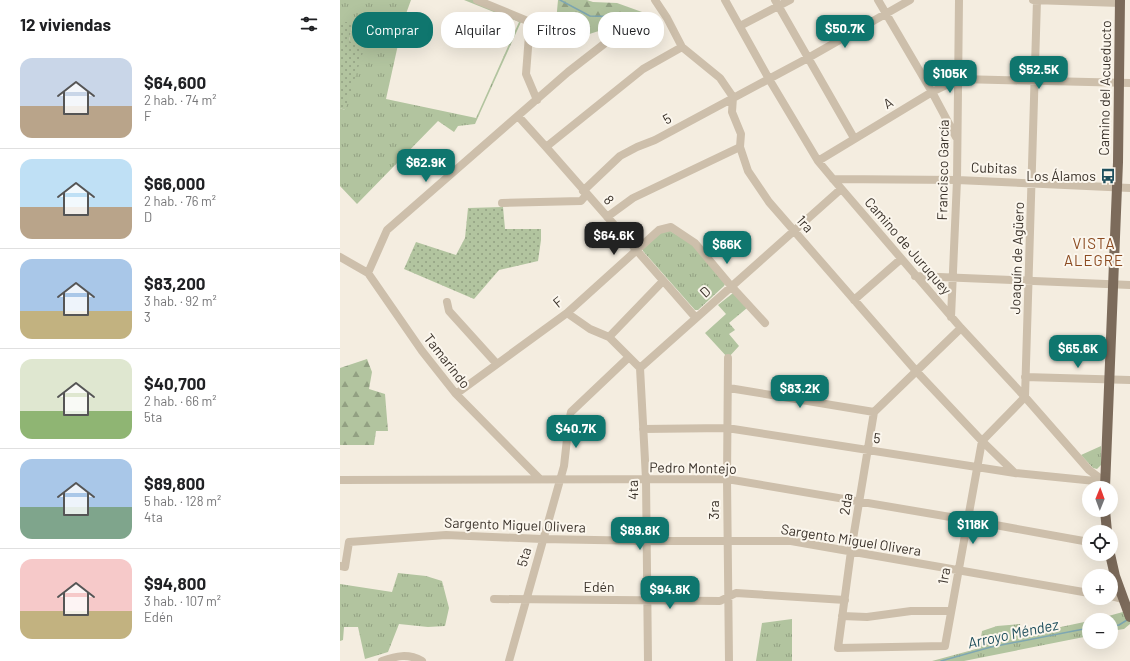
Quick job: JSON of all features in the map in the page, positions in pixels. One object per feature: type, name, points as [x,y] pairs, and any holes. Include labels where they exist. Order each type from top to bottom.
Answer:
[{"type":"main road","name":"Camino del Acueducto","points":[[1105,481],[1117,187],[1120,2]]},
{"type":"main road","points":[[1112,561],[1115,576],[1129,614]]},
{"type":"street","points":[[477,0],[530,22],[526,74],[537,100]]},
{"type":"street","points":[[655,0],[667,18],[682,46],[720,78],[733,97]]},
{"type":"street","name":"Camino de Juruquey","points":[[726,0],[769,79],[818,161],[915,276],[1089,470],[1101,481]]},
{"type":"street","points":[[740,26],[776,3],[790,0]]},
{"type":"street","points":[[878,0],[957,138]]},
{"type":"street","name":"5","points":[[502,203],[581,201],[585,193],[620,156],[655,140],[769,79],[910,0]]},
{"type":"street","name":"Francisco García","points":[[951,316],[954,278],[960,0]]},
{"type":"street","points":[[1032,0],[1120,2]]},
{"type":"street","name":"Joaquín de Agüero","points":[[1025,397],[1037,0]]},
{"type":"street","points":[[776,3],[854,138]]},
{"type":"street","points":[[546,147],[643,69],[682,46]]},
{"type":"street","points":[[368,273],[387,230],[568,72],[599,48]]},
{"type":"street","name":"A","points":[[818,161],[932,92],[959,79],[1119,83]]},
{"type":"street","points":[[1119,83],[1130,83]]},
{"type":"street","name":"1ra","points":[[733,97],[732,112],[741,134],[740,147],[748,171],[769,202],[917,372],[982,441],[1015,473]]},
{"type":"street","name":"8","points":[[518,116],[696,318]]},
{"type":"street","points":[[607,217],[633,198],[740,147]]},
{"type":"street","name":"Cubitas","points":[[833,179],[956,180],[1130,188]]},
{"type":"street","name":"D","points":[[640,368],[841,188]]},
{"type":"street","name":"F","points":[[456,394],[567,313],[659,230],[672,227],[695,243],[731,286]]},
{"type":"street","name":"Tamarindo","points":[[340,257],[368,273],[422,351],[456,394],[540,479]]},
{"type":"street","points":[[854,300],[901,259]]},
{"type":"street","points":[[915,276],[1130,284]]},
{"type":"street","points":[[609,337],[663,281]]},
{"type":"street","points":[[731,286],[765,323]]},
{"type":"street","points":[[447,302],[449,311],[496,364]]},
{"type":"street","points":[[567,313],[590,329],[609,337],[640,368]]},
{"type":"street","points":[[729,388],[874,412],[961,328]]},
{"type":"street","name":"5ta","points":[[509,661],[542,539],[564,466],[571,412],[629,357]]},
{"type":"street","name":"3ra","points":[[728,358],[729,388],[727,479],[729,661]]},
{"type":"street","name":"4ta","points":[[640,368],[646,479],[648,661]]},
{"type":"street","points":[[1025,378],[1130,380]]},
{"type":"street","points":[[982,441],[1025,397]]},
{"type":"street","name":"2da","points":[[838,648],[851,551],[874,412]]},
{"type":"street","name":"5","points":[[643,428],[727,428],[1015,473],[1082,482]]},
{"type":"street","name":"1ra","points":[[838,648],[945,646],[982,441]]},
{"type":"street","name":"Pedro Montejo","points":[[340,480],[727,479],[1082,541]]},
{"type":"street","name":"Sargento Miguel Olivera","points":[[340,566],[344,566],[349,542],[446,535],[647,541],[791,541],[1082,592]]},
{"type":"street","name":"Edén","points":[[494,598],[525,600],[720,601],[729,598],[736,593],[845,600]]},
{"type":"street","points":[[1118,598],[1123,599]]},
{"type":"street","points":[[842,616],[867,617],[911,611],[951,611]]},
{"type":"street","points":[[382,661],[397,656],[411,656],[422,661]]},
{"type":"green space","points":[[340,0],[411,0],[407,12],[352,12],[352,22],[340,22]]},
{"type":"green space","points":[[464,0],[473,0],[499,12],[494,12]]},
{"type":"green space","points":[[558,0],[587,0],[593,2],[617,3],[642,12],[598,12],[598,31],[590,34],[590,12],[557,12]]},
{"type":"green space","points":[[515,19],[521,22],[515,35],[515,31],[519,22]]},
{"type":"green space","points":[[340,22],[352,22],[349,41],[352,43],[352,48],[364,49],[345,110],[340,108]]},
{"type":"green space","points":[[352,27],[352,48],[397,48],[386,99],[476,118],[507,48],[509,48],[475,124],[458,126],[454,132],[438,121],[357,204],[340,186],[340,108],[345,110],[349,41]]},
{"type":"green space","points":[[503,207],[505,229],[541,229],[538,261],[499,270],[474,299],[404,269],[416,242],[456,255],[465,238],[468,208]]},
{"type":"green space","points":[[669,230],[693,245],[725,284],[698,310],[695,310],[643,251],[643,249],[663,231]]},
{"type":"green space","points":[[733,293],[747,308],[729,323],[735,330],[729,334],[739,346],[728,358],[705,333],[726,314],[718,305]]},
{"type":"green space","points":[[367,359],[372,372],[369,389],[385,394],[388,431],[376,431],[374,445],[340,445],[340,368]]},
{"type":"green space","points":[[1101,446],[1101,465],[1097,469],[1093,468],[1081,455]]},
{"type":"green space","points":[[398,573],[426,576],[442,581],[449,608],[445,626],[428,627],[399,624],[388,652],[365,659],[358,627],[344,627],[343,640],[340,641],[340,584],[392,592]]},
{"type":"green space","points":[[1130,610],[1130,624],[1124,629],[1118,630],[1118,613]]},
{"type":"green space","points":[[792,619],[792,661],[756,661],[762,623]]},
{"type":"green space","points":[[1082,622],[1082,637],[964,661],[932,661],[976,649],[981,639],[982,631],[997,626],[1020,624],[1023,635]]},
{"type":"waterway","points":[[560,0],[590,16],[598,16]]},
{"type":"waterway","name":"Arroyo Méndez","points":[[1118,625],[1127,620]]},
{"type":"waterway","name":"Arroyo Méndez","points":[[941,661],[991,647],[1082,629]]},
{"type":"place","name":"Los Álamos","points":[[1108,176]]},
{"type":"district","name":"VISTA ALEGRE","points":[[1094,252]]}]
